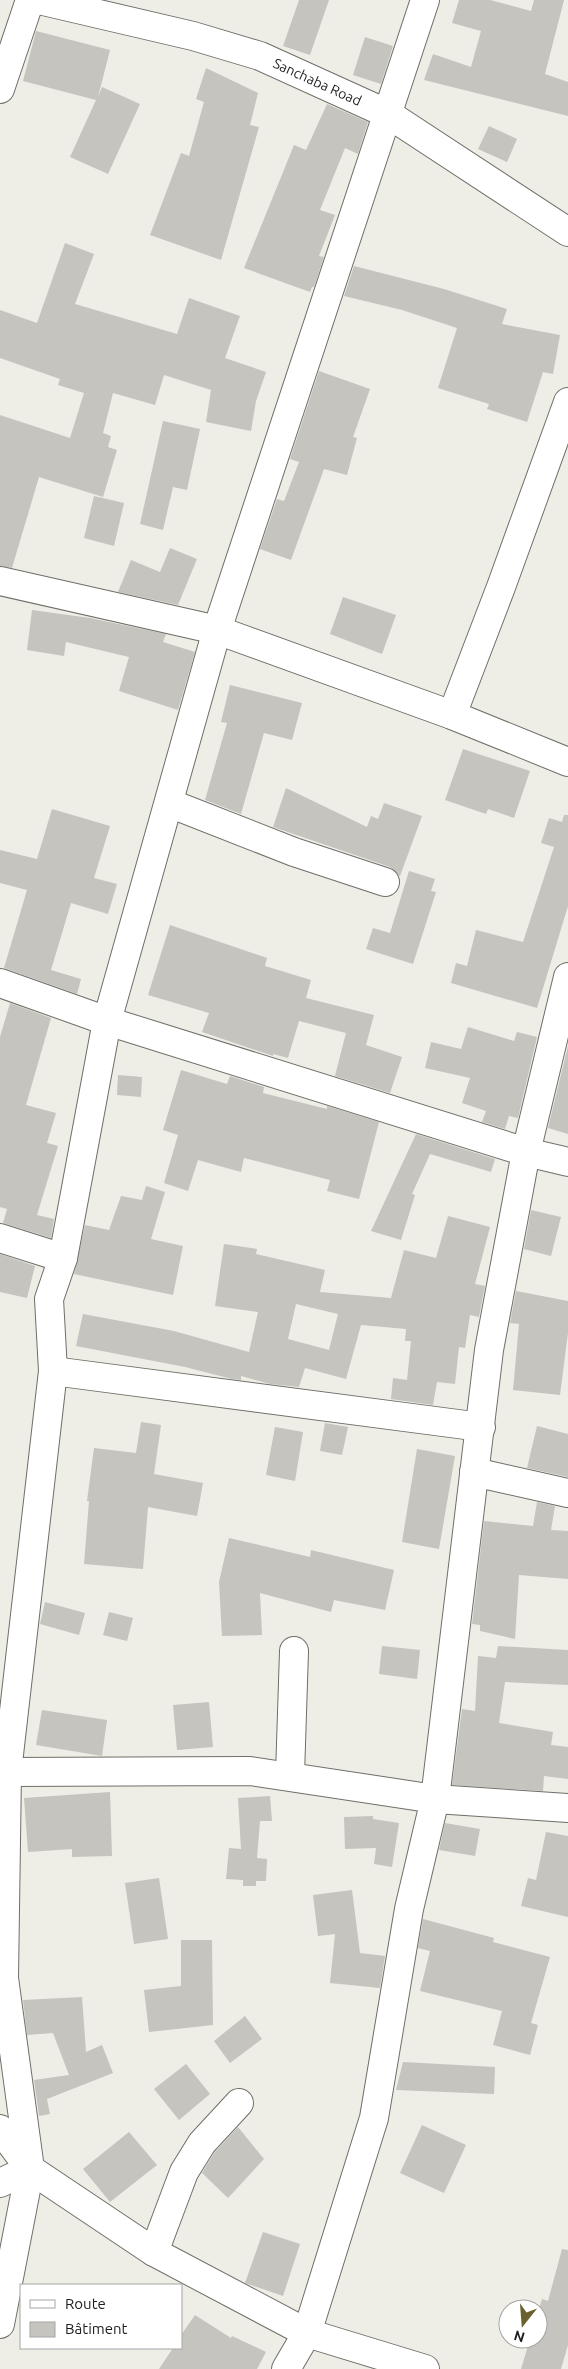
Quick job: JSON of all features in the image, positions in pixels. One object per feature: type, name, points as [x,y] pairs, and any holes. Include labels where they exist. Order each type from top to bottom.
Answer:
[{"type":"street","points":[[0,89],[30,0]]},
{"type":"street","name":"Sanchaba Road","points":[[39,0],[193,36],[260,56],[388,114],[568,232]]},
{"type":"street","points":[[0,2324],[30,2169],[4,1978],[7,1772],[53,1371],[49,1299],[63,1258],[107,1021],[218,630],[425,0]]},
{"type":"street","points":[[452,714],[501,587],[568,402]]},
{"type":"street","points":[[0,581],[218,630],[452,714],[568,762]]},
{"type":"street","points":[[169,803],[294,852],[385,882]]},
{"type":"street","points":[[286,2369],[307,2334],[374,2118],[409,1909],[435,1799],[489,1350],[526,1152],[568,977]]},
{"type":"street","points":[[0,983],[107,1021],[526,1152],[568,1162]]},
{"type":"street","points":[[0,1238],[63,1258]]},
{"type":"street","points":[[53,1371],[481,1427]]},
{"type":"street","points":[[474,1472],[568,1493]]},
{"type":"street","points":[[290,1775],[294,1651]]},
{"type":"street","points":[[7,1772],[250,1771],[290,1775],[435,1799],[568,1808]]},
{"type":"street","points":[[154,2252],[184,2172],[202,2143],[239,2103]]},
{"type":"street","points":[[0,2129],[30,2169],[154,2252],[307,2334],[425,2369]]},
{"type":"street","points":[[0,2183],[30,2169]]},
{"type":"building","points":[[299,0],[329,0],[310,55],[283,46]]},
{"type":"building","points":[[459,0],[490,0],[531,11],[534,0],[564,0],[545,74],[568,82],[568,116],[424,80],[433,54],[471,67],[481,31],[452,23]]},
{"type":"building","points":[[36,31],[110,50],[98,97],[102,87],[140,104],[108,174],[70,157],[96,100],[23,81]]},
{"type":"building","points":[[365,37],[393,46],[381,84],[353,75]]},
{"type":"building","points":[[206,68],[258,93],[250,125],[259,127],[221,260],[150,235],[181,153],[189,156],[204,102],[196,99]]},
{"type":"building","points":[[327,104],[368,122],[358,154],[345,148],[320,210],[335,215],[319,256],[324,257],[314,287],[312,287],[310,292],[244,268],[294,145],[306,150]]},
{"type":"building","points":[[489,126],[517,139],[507,162],[478,149]]},
{"type":"building","points":[[65,243],[94,254],[75,304],[177,334],[189,298],[240,316],[225,358],[266,372],[256,401],[251,431],[206,422],[211,390],[164,375],[155,405],[113,393],[103,433],[111,436],[108,447],[117,450],[103,497],[39,477],[12,568],[0,566],[0,415],[70,438],[84,393],[58,385],[60,379],[0,358],[0,310],[37,323]]},
{"type":"building","points":[[354,266],[444,289],[507,309],[502,324],[560,335],[553,374],[543,372],[527,422],[487,409],[489,404],[438,388],[457,328],[402,310],[344,296]]},
{"type":"building","points":[[319,371],[370,389],[353,437],[357,438],[347,475],[324,469],[291,560],[260,549],[277,499],[284,501],[299,462],[290,459]]},
{"type":"building","points":[[163,421],[200,429],[187,490],[173,487],[163,530],[140,524]]},
{"type":"building","points":[[94,496],[124,503],[114,546],[84,538]]},
{"type":"building","points":[[170,548],[197,559],[178,605],[118,592],[131,560],[160,572]]},
{"type":"building","points":[[343,597],[396,615],[382,654],[330,634]]},
{"type":"building","points":[[32,610],[90,618],[166,634],[163,642],[195,652],[178,710],[119,691],[129,657],[66,642],[64,656],[27,650]]},
{"type":"building","points":[[230,685],[302,703],[292,740],[264,733],[241,814],[205,800],[227,723],[221,722]]},
{"type":"building","points":[[463,749],[530,771],[514,818],[488,809],[486,814],[445,800]]},
{"type":"building","points":[[286,788],[367,827],[371,816],[378,819],[384,803],[422,816],[400,876],[390,867],[273,827]]},
{"type":"building","points":[[52,809],[110,826],[94,878],[117,884],[108,914],[71,903],[51,970],[81,979],[77,994],[4,968],[27,890],[0,883],[0,850],[37,859]]},
{"type":"building","points":[[564,815],[568,815],[568,906],[537,1008],[451,983],[456,963],[467,966],[476,930],[523,942],[554,847],[541,843],[549,818],[562,822]]},
{"type":"building","points":[[409,871],[435,879],[431,891],[436,892],[413,964],[366,949],[373,928],[390,933]]},
{"type":"building","points":[[170,925],[267,958],[265,966],[311,980],[306,998],[374,1015],[366,1045],[402,1057],[390,1093],[335,1076],[346,1033],[299,1021],[288,1058],[273,1054],[273,1056],[202,1032],[209,1013],[148,995]]},
{"type":"building","points":[[10,1003],[51,1018],[26,1105],[56,1113],[47,1143],[58,1146],[37,1215],[54,1219],[51,1238],[3,1223],[7,1209],[0,1207],[0,1037]]},
{"type":"building","points":[[468,1027],[514,1041],[517,1032],[537,1037],[518,1118],[509,1116],[505,1129],[482,1122],[486,1111],[462,1103],[470,1078],[425,1068],[431,1042],[461,1049]]},
{"type":"building","points":[[568,1046],[568,1134],[548,1128]]},
{"type":"building","points":[[181,1070],[227,1084],[230,1076],[264,1087],[263,1093],[327,1109],[327,1106],[379,1122],[359,1199],[327,1191],[330,1180],[244,1158],[241,1172],[198,1160],[188,1191],[164,1183],[178,1135],[163,1130]]},
{"type":"building","points":[[118,1075],[142,1077],[141,1097],[117,1095]]},
{"type":"building","points":[[416,1134],[495,1159],[491,1172],[430,1154],[412,1194],[415,1195],[401,1240],[371,1231]]},
{"type":"building","points":[[146,1186],[165,1192],[151,1239],[183,1246],[173,1295],[74,1274],[85,1225],[109,1230],[121,1196],[142,1200]]},
{"type":"building","points":[[531,1210],[561,1217],[551,1256],[524,1249]]},
{"type":"building","points":[[448,1216],[490,1227],[475,1284],[485,1286],[479,1317],[470,1315],[465,1348],[459,1347],[455,1384],[437,1382],[433,1405],[391,1399],[393,1378],[407,1380],[411,1341],[405,1341],[406,1329],[361,1325],[346,1379],[305,1368],[299,1387],[270,1384],[241,1376],[241,1380],[232,1379],[185,1367],[76,1346],[83,1314],[174,1331],[249,1352],[258,1312],[215,1306],[224,1244],[257,1249],[256,1254],[325,1270],[320,1292],[391,1298],[404,1250],[436,1258]],"holes":[[[296,1304],[338,1314],[329,1350],[288,1339]]]},
{"type":"building","points":[[0,1254],[35,1266],[27,1298],[0,1292]]},
{"type":"building","points":[[516,1291],[568,1301],[568,1333],[560,1395],[513,1390],[519,1324],[510,1323]]},
{"type":"building","points":[[141,1422],[161,1425],[154,1474],[203,1483],[197,1516],[148,1507],[143,1569],[84,1564],[89,1501],[87,1501],[94,1448],[136,1453]]},
{"type":"building","points":[[325,1423],[348,1427],[342,1455],[320,1451]]},
{"type":"building","points":[[537,1426],[568,1434],[568,1477],[527,1468]]},
{"type":"building","points":[[275,1427],[303,1432],[295,1481],[266,1475]]},
{"type":"building","points":[[417,1449],[455,1456],[439,1549],[402,1542]]},
{"type":"building","points":[[537,1502],[555,1506],[551,1530],[568,1531],[568,1579],[519,1575],[515,1639],[480,1631],[480,1625],[472,1624],[484,1521],[533,1526]]},
{"type":"building","points":[[229,1538],[310,1557],[311,1550],[394,1570],[385,1610],[334,1600],[331,1612],[260,1593],[262,1635],[222,1636],[219,1582]]},
{"type":"building","points":[[45,1602],[85,1613],[79,1635],[40,1624]]},
{"type":"building","points":[[109,1612],[133,1618],[127,1641],[103,1635]]},
{"type":"building","points":[[382,1646],[420,1650],[417,1679],[379,1674]]},
{"type":"building","points":[[498,1646],[568,1650],[568,1685],[505,1682],[499,1723],[553,1732],[551,1745],[568,1747],[568,1779],[544,1776],[543,1791],[452,1785],[462,1709],[475,1711],[478,1656],[496,1658]]},
{"type":"building","points":[[209,1702],[213,1747],[177,1750],[173,1705]]},
{"type":"building","points":[[42,1710],[107,1720],[102,1756],[36,1745]]},
{"type":"building","points":[[110,1792],[112,1856],[72,1857],[72,1849],[28,1852],[24,1798]]},
{"type":"building","points":[[270,1796],[272,1821],[260,1821],[257,1858],[267,1859],[266,1881],[256,1881],[256,1886],[243,1886],[243,1880],[226,1879],[229,1848],[241,1849],[238,1798]]},
{"type":"building","points":[[373,1816],[373,1819],[399,1823],[392,1867],[374,1864],[376,1848],[345,1849],[344,1817]]},
{"type":"building","points":[[445,1823],[480,1829],[475,1856],[439,1850]]},
{"type":"building","points":[[546,1832],[568,1836],[568,1917],[521,1906],[528,1878],[536,1880]]},
{"type":"building","points":[[159,1878],[168,1939],[134,1944],[125,1883]]},
{"type":"building","points":[[352,1890],[360,1953],[385,1956],[380,1988],[330,1983],[335,1934],[318,1936],[313,1895]]},
{"type":"building","points":[[423,1919],[494,1938],[493,1942],[550,1957],[531,2023],[538,2025],[530,2055],[493,2045],[502,2011],[420,1991],[430,1951],[418,1948]]},
{"type":"building","points":[[181,1940],[212,1940],[213,2025],[149,2032],[144,1990],[181,1986]]},
{"type":"building","points":[[82,1997],[86,2052],[102,2045],[113,2073],[47,2099],[50,2114],[39,2116],[34,2080],[69,2075],[53,2033],[27,2035],[23,2000]]},
{"type":"building","points":[[245,2016],[262,2039],[230,2063],[214,2041]]},
{"type":"building","points":[[403,2062],[495,2067],[494,2094],[396,2090]]},
{"type":"building","points":[[186,2064],[210,2094],[179,2120],[154,2089]]},
{"type":"building","points":[[422,2125],[466,2145],[444,2193],[400,2173]]},
{"type":"building","points":[[238,2127],[264,2159],[228,2198],[202,2173],[214,2153]]},
{"type":"building","points":[[129,2132],[157,2165],[110,2202],[83,2169]]},
{"type":"building","points":[[263,2232],[300,2244],[283,2296],[245,2283]]},
{"type":"building","points":[[562,2249],[568,2250],[568,2345],[561,2369],[521,2369],[527,2349],[548,2349],[548,2301]]},
{"type":"building","points":[[195,2315],[231,2338],[232,2336],[266,2352],[257,2369],[159,2369],[172,2349],[182,2349],[182,2334]]}]
